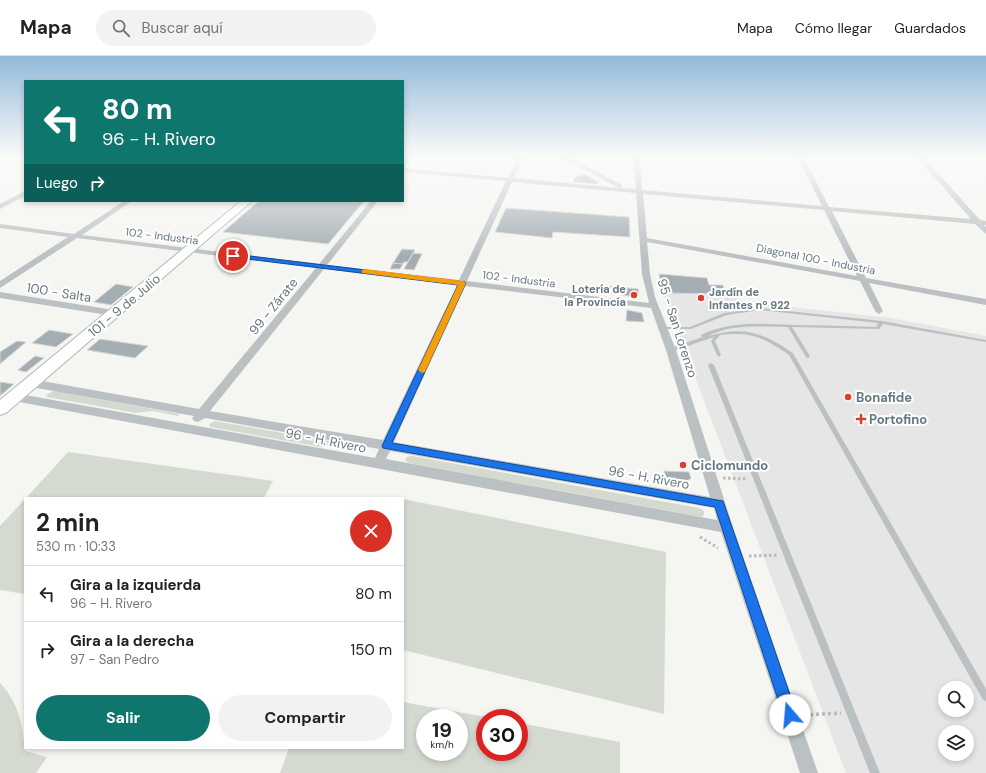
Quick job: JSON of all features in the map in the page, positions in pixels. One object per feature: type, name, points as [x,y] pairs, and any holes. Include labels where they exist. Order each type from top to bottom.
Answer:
[{"type":"street","points":[[378,464],[505,189]]},
{"type":"street","points":[[619,189],[986,223]]},
{"type":"street","points":[[631,189],[635,191]]},
{"type":"street","points":[[817,189],[861,279],[879,311]]},
{"type":"street","points":[[948,189],[986,232]]},
{"type":"street","name":"95 - San Lorenzo","points":[[635,191],[646,274],[655,306],[671,350],[726,527],[810,773]]},
{"type":"street","points":[[0,207],[24,195]]},
{"type":"street","points":[[0,285],[127,202]]},
{"type":"street","name":"101 - 9 de Julio","points":[[0,409],[246,202]]},
{"type":"street","name":"99 - Zárate","points":[[190,428],[374,202]]},
{"type":"street","name":"102 - Industria","points":[[0,226],[188,251],[655,306]]},
{"type":"street","name":"Diagonal 100 - Industria","points":[[642,239],[986,302]]},
{"type":"street","name":"100 - Salta","points":[[0,295],[114,314]]},
{"type":"street","name":"96 - H. Rivero","points":[[31,383],[719,504]]},
{"type":"street","name":"96 - H. Rivero","points":[[14,397],[726,527]]},
{"type":"lane","points":[[663,328],[691,328],[726,314],[760,308],[882,322],[986,341]]},
{"type":"lane","points":[[671,350],[719,329],[732,326],[877,328],[882,322]]},
{"type":"lane","points":[[789,326],[808,356]]},
{"type":"lane","points":[[699,339],[720,334],[744,332],[758,334],[771,340],[791,354],[986,697]]},
{"type":"lane","points":[[719,355],[713,341],[714,337],[720,334]]},
{"type":"lane","points":[[711,365],[875,773]]},
{"type":"path","points":[[711,478],[757,479]]},
{"type":"path","points":[[700,537],[716,545],[723,553]]},
{"type":"path","points":[[746,556],[787,554]]},
{"type":"path","points":[[790,715],[851,713]]},
{"type":"shaded area","points":[[663,293],[738,294],[737,304],[773,305],[891,318],[986,336],[986,773],[846,773]]},
{"type":"shaded area","points":[[54,391],[180,414],[178,416],[153,411],[136,413],[47,397],[46,395]]},
{"type":"shaded area","points":[[215,421],[362,447],[361,449],[336,444],[321,447],[210,427],[209,424]]},
{"type":"shaded area","points":[[68,452],[273,481],[265,497],[27,497]]},
{"type":"shaded area","points":[[412,456],[699,508],[704,511],[704,515],[701,517],[409,463],[405,460],[407,457]]},
{"type":"shaded area","points":[[404,499],[666,552],[664,714],[404,650]]},
{"type":"shaded area","points":[[24,500],[24,594],[0,590],[0,526]]},
{"type":"shaded area","points":[[0,683],[12,699],[19,715],[25,751],[47,757],[36,773],[0,773]]},
{"type":"shaded area","points":[[404,702],[442,709],[416,709],[416,761],[468,761],[468,714],[476,715],[476,761],[528,761],[528,725],[620,742],[620,773],[280,773],[289,749],[404,749]]},
{"type":"building","points":[[258,202],[363,202],[328,244],[223,232]]},
{"type":"building","points":[[506,208],[629,217],[630,237],[553,232],[552,238],[495,232]]},
{"type":"building","points":[[402,249],[415,250],[408,262],[404,262],[403,264],[393,263]]},
{"type":"building","points":[[413,253],[422,254],[414,270],[404,269]]},
{"type":"building","points":[[393,263],[403,264],[400,269],[390,269]]},
{"type":"building","points":[[659,274],[707,278],[709,285],[723,285],[725,294],[663,293]]},
{"type":"building","points":[[116,284],[133,287],[111,305],[94,302]]},
{"type":"building","points":[[610,286],[638,289],[639,295],[636,297],[609,293]]},
{"type":"building","points":[[627,310],[642,313],[644,322],[626,321]]},
{"type":"building","points":[[49,330],[73,334],[56,347],[32,343]]},
{"type":"building","points":[[100,339],[148,346],[135,358],[87,350]]},
{"type":"building","points":[[17,341],[26,342],[0,364],[0,352]]},
{"type":"building","points":[[35,356],[44,358],[26,372],[18,370]]},
{"type":"building","points":[[0,382],[14,384],[0,396]]},
{"type":"building","points":[[664,471],[689,472],[691,478],[685,483],[666,480]]},
{"type":"slow traffic","points":[[365,272],[463,283],[422,370]]},
{"type":"place","name":"Lotería de la Provincía","points":[[634,295]]},
{"type":"place","name":"Jardín de Infantes nº 922","points":[[701,298]]},
{"type":"place","name":"Bonafide","points":[[848,397]]},
{"type":"place","name":"Portofino","points":[[861,419]]},
{"type":"place","name":"Ciclomundo","points":[[683,465]]},
{"type":"route","points":[[233,256],[463,283],[386,446],[719,504],[790,715]]}]
